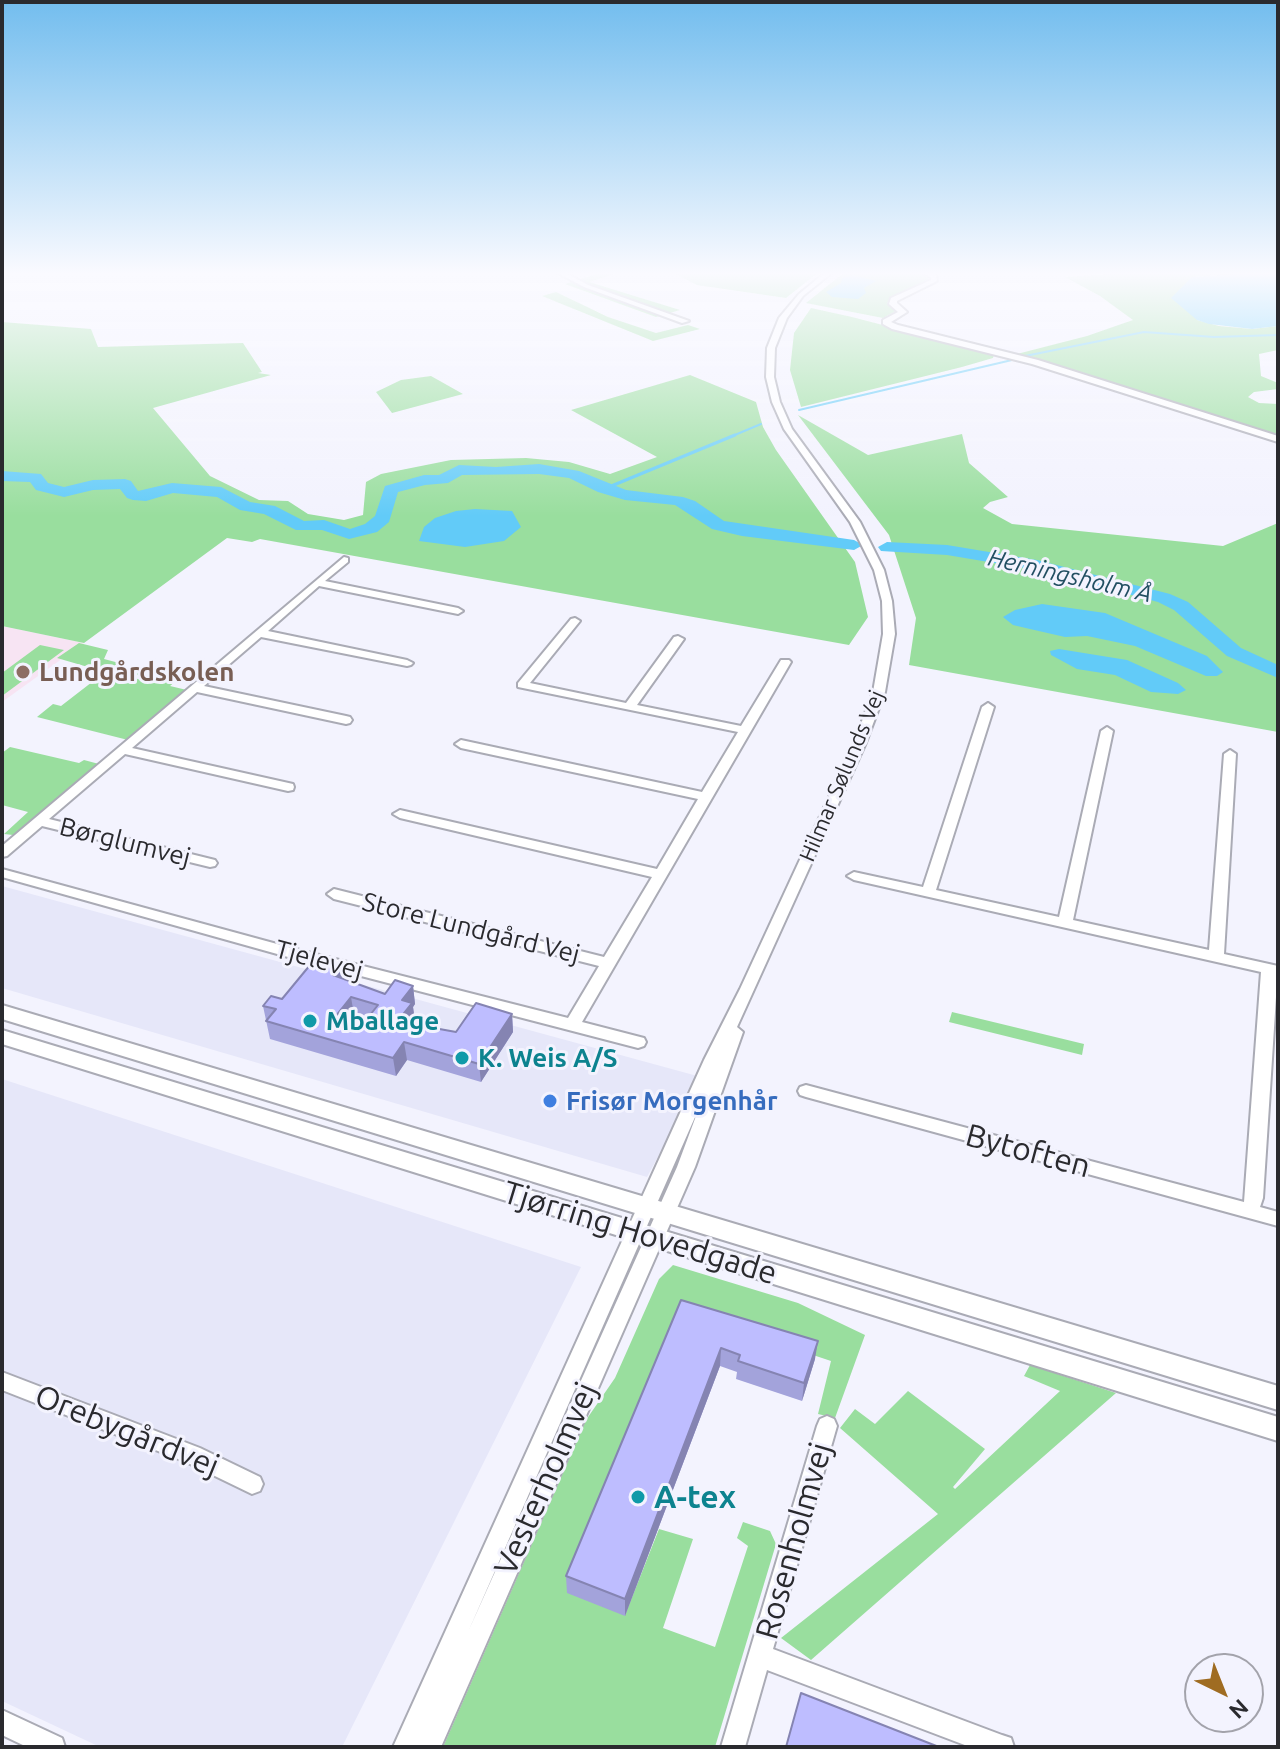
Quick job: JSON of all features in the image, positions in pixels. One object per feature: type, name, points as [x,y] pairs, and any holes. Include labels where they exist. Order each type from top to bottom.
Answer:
[{"type":"main road","name":"Tjørring Hovedgade","points":[[2,1012],[1278,1398]]},
{"type":"main road","name":"Tjørring Hovedgade","points":[[2,1037],[1278,1429]]},
{"type":"street","name":"Hilmar Sølunds Vej","points":[[656,1210],[703,1122],[748,989],[868,724],[879,692],[888,646],[887,601],[875,560],[855,522],[788,429],[771,383],[770,353]]},
{"type":"street","points":[[998,353],[1278,439]]},
{"type":"street","name":"Børglumvej","points":[[2,853],[344,560]]},
{"type":"street","points":[[318,583],[458,611]]},
{"type":"street","points":[[575,621],[522,685],[744,730]]},
{"type":"street","points":[[260,633],[407,663]]},
{"type":"street","points":[[630,706],[678,639]]},
{"type":"street","name":"Store Lundgård Vej","points":[[572,1025],[785,662]]},
{"type":"street","points":[[195,688],[346,720]]},
{"type":"street","points":[[928,893],[988,707]]},
{"type":"street","points":[[1065,923],[1107,731]]},
{"type":"street","points":[[461,744],[705,797]]},
{"type":"street","points":[[123,750],[288,787]]},
{"type":"street","points":[[1216,957],[1230,754]]},
{"type":"street","points":[[400,814],[660,874]]},
{"type":"street","name":"Børglumvej","points":[[39,821],[210,863]]},
{"type":"street","name":"Tjelevej","points":[[2,873],[288,952],[638,1042]]},
{"type":"street","points":[[854,876],[1273,970],[1254,1198],[1250,1212]]},
{"type":"street","name":"Store Lundgård Vej","points":[[334,894],[608,963]]},
{"type":"street","name":"Bytoften","points":[[806,1091],[1278,1219]]},
{"type":"street","name":"Vesterholmvej","points":[[405,1747],[656,1210]]},
{"type":"street","name":"Vesterholmvej","points":[[429,1747],[645,1234]]},
{"type":"street","name":"Orebygårdvej","points":[[2,1381],[193,1455],[252,1484]]},
{"type":"street","name":"Rosenholmvej","points":[[733,1747],[827,1426]]},
{"type":"street","name":"Rosenholmvej","points":[[761,1656],[1002,1747]]},
{"type":"street","points":[[2,1722],[53,1747]]},
{"type":"shaded area","name":"Lundgårdskolen","points":[[2,626],[84,643],[2,702]]},
{"type":"shaded area","points":[[2,886],[701,1077],[647,1177],[2,988]]},
{"type":"shaded area","points":[[2,1079],[581,1267],[342,1747],[100,1747],[2,1701]]},
{"type":"green space","points":[[2,353],[249,353],[262,372],[258,373],[271,375],[153,408],[210,476],[259,500],[288,501],[308,514],[344,520],[363,515],[366,482],[381,474],[451,460],[526,458],[569,462],[610,474],[657,457],[571,410],[690,375],[756,402],[763,427],[776,450],[855,562],[868,617],[849,645],[260,539],[252,542],[227,538],[84,643],[2,626]]},
{"type":"green space","points":[[792,353],[994,354],[993,358],[962,367],[801,407],[790,370]]},
{"type":"green space","points":[[1266,353],[1259,354],[1261,376],[1278,383],[1278,389],[1254,392],[1248,397],[1259,403],[1278,404],[1278,438],[1013,355]]},
{"type":"green space","points":[[431,376],[463,394],[392,413],[376,392],[401,380]]},
{"type":"green space","points":[[798,415],[868,455],[962,434],[969,463],[1008,497],[990,502],[983,508],[1012,524],[1223,546],[1278,523],[1278,732],[909,665],[916,618],[889,535]]},
{"type":"green space","points":[[79,643],[108,650],[104,659],[123,664],[121,669],[144,669],[134,678],[153,683],[161,677],[177,680],[170,686],[191,691],[132,741],[37,717],[53,704],[61,706],[105,672],[57,658]]},
{"type":"green space","points":[[40,645],[64,650],[2,696],[2,673]]},
{"type":"green space","points":[[10,747],[79,763],[84,760],[99,764],[13,835],[4,834],[28,812],[2,805],[2,753]]},
{"type":"green space","points":[[952,1012],[1084,1044],[1082,1055],[949,1022]]},
{"type":"green space","points":[[673,1265],[798,1303],[865,1335],[835,1418],[818,1414],[831,1361],[714,1322],[567,1592],[625,1615],[659,1529],[693,1539],[663,1628],[715,1647],[748,1546],[737,1538],[743,1522],[770,1531],[776,1544],[715,1747],[443,1747],[586,1420],[615,1378],[659,1279]]},
{"type":"green space","points":[[1030,1365],[1116,1393],[811,1660],[781,1638],[938,1514],[840,1428],[855,1409],[875,1424],[908,1391],[985,1449],[953,1487],[955,1489],[1060,1391],[1024,1376]]},
{"type":"water","points":[[475,509],[512,511],[521,527],[504,541],[465,547],[419,541],[424,527],[435,518]]},
{"type":"water","points":[[1042,604],[1105,613],[1207,656],[1223,672],[1217,676],[1206,676],[1135,646],[1087,636],[1065,637],[1013,625],[1003,617],[1015,610]]},
{"type":"water","points":[[1059,649],[1127,660],[1178,683],[1186,690],[1178,694],[1151,692],[1115,675],[1077,669],[1051,655],[1050,651]]},
{"type":"building","points":[[315,959],[340,966],[333,975],[385,994],[395,980],[413,986],[402,1000],[412,1003],[400,1018],[434,1028],[456,1032],[476,1003],[512,1014],[479,1064],[404,1042],[393,1058],[266,1021],[276,1009],[263,1006],[271,996],[282,999]],"holes":[[[351,997],[378,1005],[358,1030],[331,1022]]]},
{"type":"building","name":"A-tex","points":[[681,1300],[818,1341],[804,1383],[738,1361],[740,1355],[721,1348],[625,1599],[566,1576]]},
{"type":"building","points":[[801,1693],[939,1747],[786,1747]]},
{"type":"waterway","points":[[1025,356],[1042,353]]},
{"type":"waterway","points":[[799,410],[1012,360]]},
{"type":"waterway","points":[[730,437],[761,424]]},
{"type":"waterway","points":[[604,489],[735,435]]},
{"type":"waterway","name":"Herningsholm Å","points":[[2,476],[35,477],[42,487],[64,492],[93,485],[125,484],[133,495],[146,496],[172,488],[221,492],[246,507],[269,509],[279,517],[302,526],[324,525],[349,534],[371,528],[383,518],[391,489],[424,480],[442,480],[459,470],[496,472],[539,469],[573,474],[625,495],[677,500],[689,504],[718,525],[742,531],[854,545]]},
{"type":"waterway","name":"Herningsholm Å","points":[[887,547],[947,550],[1037,565],[1164,598],[1181,606],[1234,652],[1278,672]]},
{"type":"place","name":"Lundgårdskolen","points":[[23,672]]},
{"type":"place","name":"Mballage","points":[[310,1021]]},
{"type":"place","name":"K. Weis A/S","points":[[462,1058]]},
{"type":"place","name":"Frisør Morgenhår","points":[[550,1101]]},
{"type":"place","name":"A-tex","points":[[638,1497]]}]
